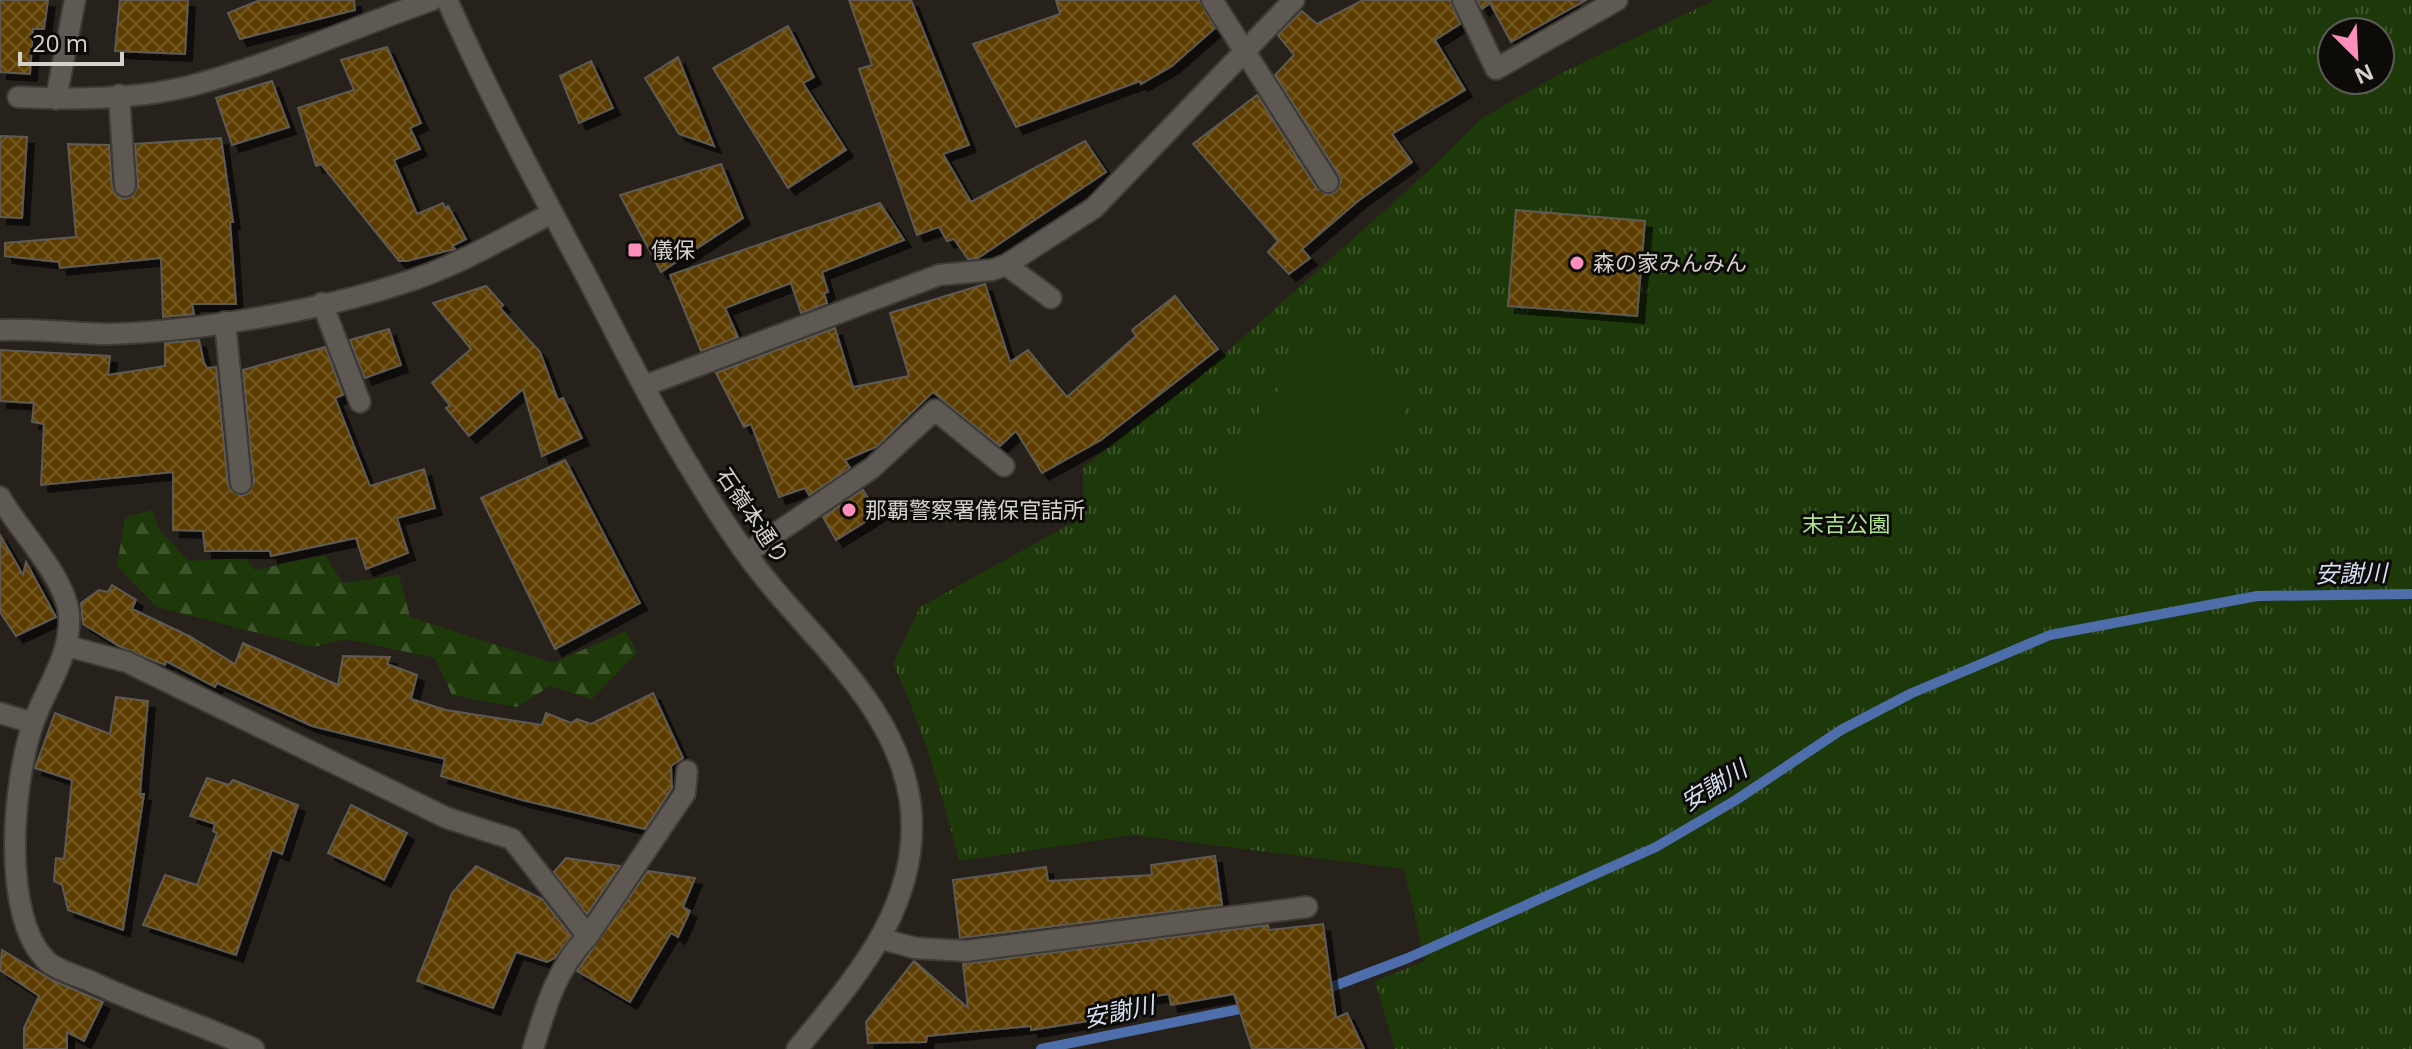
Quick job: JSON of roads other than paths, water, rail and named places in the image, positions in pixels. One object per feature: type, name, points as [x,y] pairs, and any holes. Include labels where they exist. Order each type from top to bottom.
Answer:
[{"type":"street","points":[[56,99],[75,0]]},
{"type":"street","points":[[18,97],[56,99],[119,95],[199,84],[432,0]]},
{"type":"street","name":"石嶺本通り","points":[[447,0],[552,213],[675,442],[747,553],[880,717],[904,768],[911,813],[910,861],[896,909],[882,939],[800,1046]]},
{"type":"street","points":[[1212,0],[1328,182]]},
{"type":"street","points":[[644,386],[939,275],[992,270],[1006,265],[1094,208],[1294,0]]},
{"type":"street","points":[[1463,0],[1496,69],[1617,0]]},
{"type":"street","points":[[119,95],[125,186]]},
{"type":"street","points":[[0,330],[44,328],[109,334],[225,322],[322,303],[407,282],[552,213]]},
{"type":"street","points":[[1006,265],[1051,298]]},
{"type":"street","points":[[322,303],[360,402]]},
{"type":"street","points":[[225,322],[241,483]]},
{"type":"street","points":[[747,553],[872,468],[935,410],[1004,466]]},
{"type":"street","points":[[0,497],[61,590],[69,614],[67,646],[33,723],[16,796],[15,896],[25,929],[48,962],[141,1005],[254,1049]]},
{"type":"street","points":[[67,646],[127,662],[447,818],[512,839],[588,936]]},
{"type":"street","points":[[0,713],[33,723]]},
{"type":"street","points":[[533,1049],[554,983],[685,793],[687,771]]},
{"type":"street","points":[[882,939],[915,948],[966,951],[1307,907]]},
{"type":"waterway","name":"安謝川","points":[[1321,991],[1408,958],[1656,847],[1736,800],[1841,730],[1912,693],[2050,635],[2257,596],[2412,594]]},
{"type":"waterway","name":"安謝川","points":[[1041,1049],[1250,1007]]},
{"type":"place","name":"儀保","points":[[635,250]]},
{"type":"place","name":"森の家みんみん","points":[[1577,263]]},
{"type":"place","name":"那覇警察署儀保官詰所","points":[[849,510]]},
{"type":"park label","name":"末吉公園","points":[[1846,524]]}]
